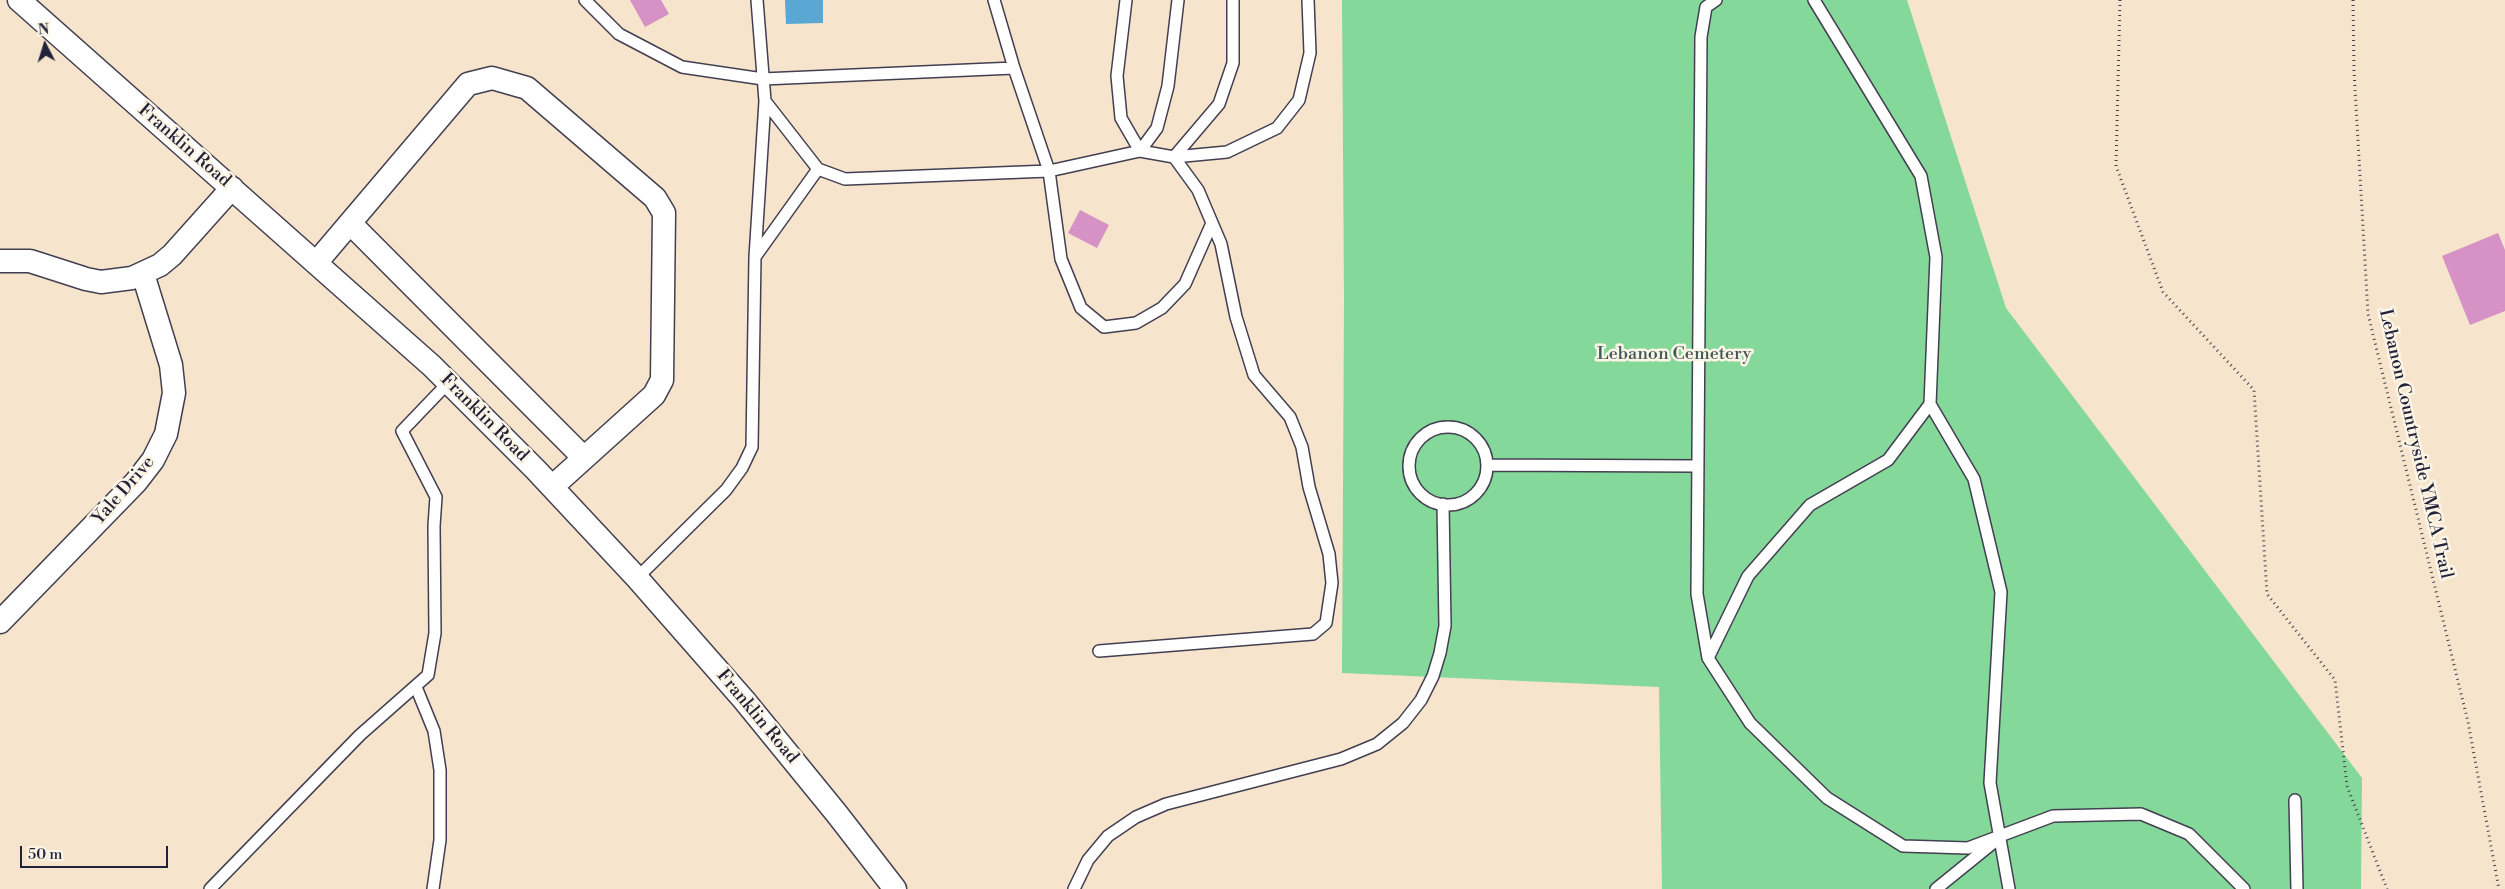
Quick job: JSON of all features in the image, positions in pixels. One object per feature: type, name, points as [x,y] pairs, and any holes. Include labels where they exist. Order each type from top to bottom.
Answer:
[{"type":"street","name":"Franklin Road","points":[[19,0],[316,262],[448,383],[552,487],[637,578],[744,700],[896,889]]},
{"type":"street","points":[[316,262],[468,84],[492,78],[527,88],[656,198],[664,213],[662,380],[654,395],[552,487]]},
{"type":"street","points":[[0,261],[30,260],[86,279],[101,282],[132,278],[160,265],[172,255],[232,188]]},
{"type":"street","points":[[350,223],[584,458]]},
{"type":"street","name":"Yale Drive","points":[[0,622],[136,482],[153,460],[166,434],[174,393],[171,365],[143,274]]},
{"type":"lane","points":[[586,0],[620,34],[682,67],[763,79],[1014,68]]},
{"type":"lane","points":[[637,578],[726,490],[742,468],[752,447],[755,257],[765,101],[757,0]]},
{"type":"lane","points":[[994,0],[1014,68],[1049,171],[1061,259],[1081,308],[1104,327],[1136,323],[1162,308],[1185,284],[1212,223]]},
{"type":"lane","points":[[1126,0],[1117,76],[1121,118],[1140,151]]},
{"type":"lane","points":[[1140,151],[1157,128],[1168,86],[1178,0]]},
{"type":"lane","points":[[1174,157],[1219,104],[1233,63],[1233,0]]},
{"type":"lane","points":[[765,101],[818,168],[845,179],[1049,171],[1140,151],[1174,157],[1227,152],[1277,128],[1299,100],[1310,53],[1308,0]]},
{"type":"lane","points":[[1716,0],[1706,7],[1701,37],[1697,594],[1708,658],[1750,723],[1827,798],[1903,846],[1968,848],[2053,816],[2141,814],[2189,834],[2244,889]]},
{"type":"lane","points":[[1814,0],[1921,176],[1936,257],[1930,404],[1974,480],[2001,592],[1990,783],[2009,889]]},
{"type":"lane","points":[[1099,652],[1313,634],[1326,623],[1332,583],[1329,554],[1309,487],[1302,446],[1290,417],[1254,375],[1236,317],[1221,244],[1198,190],[1174,157]]},
{"type":"lane","points":[[755,257],[818,168]]},
{"type":"lane","points":[[210,889],[360,734],[428,675],[436,633],[434,526],[436,497],[402,431],[448,383]]},
{"type":"lane","points":[[1708,658],[1748,576],[1810,505],[1888,460],[1930,404]]},
{"type":"lane","points":[[1447,427],[1467,432],[1477,440],[1484,452],[1487,465],[1485,477],[1479,489],[1469,498],[1456,504],[1443,504],[1424,496],[1411,479],[1409,466],[1414,447],[1422,436],[1434,429],[1447,427]]},
{"type":"lane","points":[[1487,465],[1697,466]]},
{"type":"lane","points":[[1074,889],[1088,860],[1108,836],[1136,817],[1166,804],[1341,759],[1377,744],[1403,722],[1421,700],[1433,676],[1445,626],[1443,504]]},
{"type":"lane","points":[[416,687],[434,731],[439,763],[440,840],[433,889]]},
{"type":"lane","points":[[2295,800],[2297,889]]},
{"type":"lane","points":[[1936,889],[2001,836]]},
{"type":"path","points":[[2120,0],[2116,166],[2163,292],[2254,390],[2267,594],[2335,680],[2347,786],[2387,889]]},
{"type":"path","name":"Lebanon Countryside YMCA Trail","points":[[2353,0],[2354,71],[2368,314],[2468,722],[2499,889]]},
{"type":"green space","name":"Lebanon Cemetery","points":[[1342,0],[1907,0],[2006,308],[2362,778],[2361,889],[1662,889],[1659,687],[1342,673],[1344,302]]},
{"type":"water","points":[[785,0],[823,0],[823,23],[786,24]]},
{"type":"building","points":[[630,0],[661,0],[669,14],[645,27]]},
{"type":"building","points":[[1080,210],[1109,225],[1097,248],[1068,233]]},
{"type":"building","points":[[2498,233],[2505,250],[2505,311],[2470,325],[2442,256]]}]
